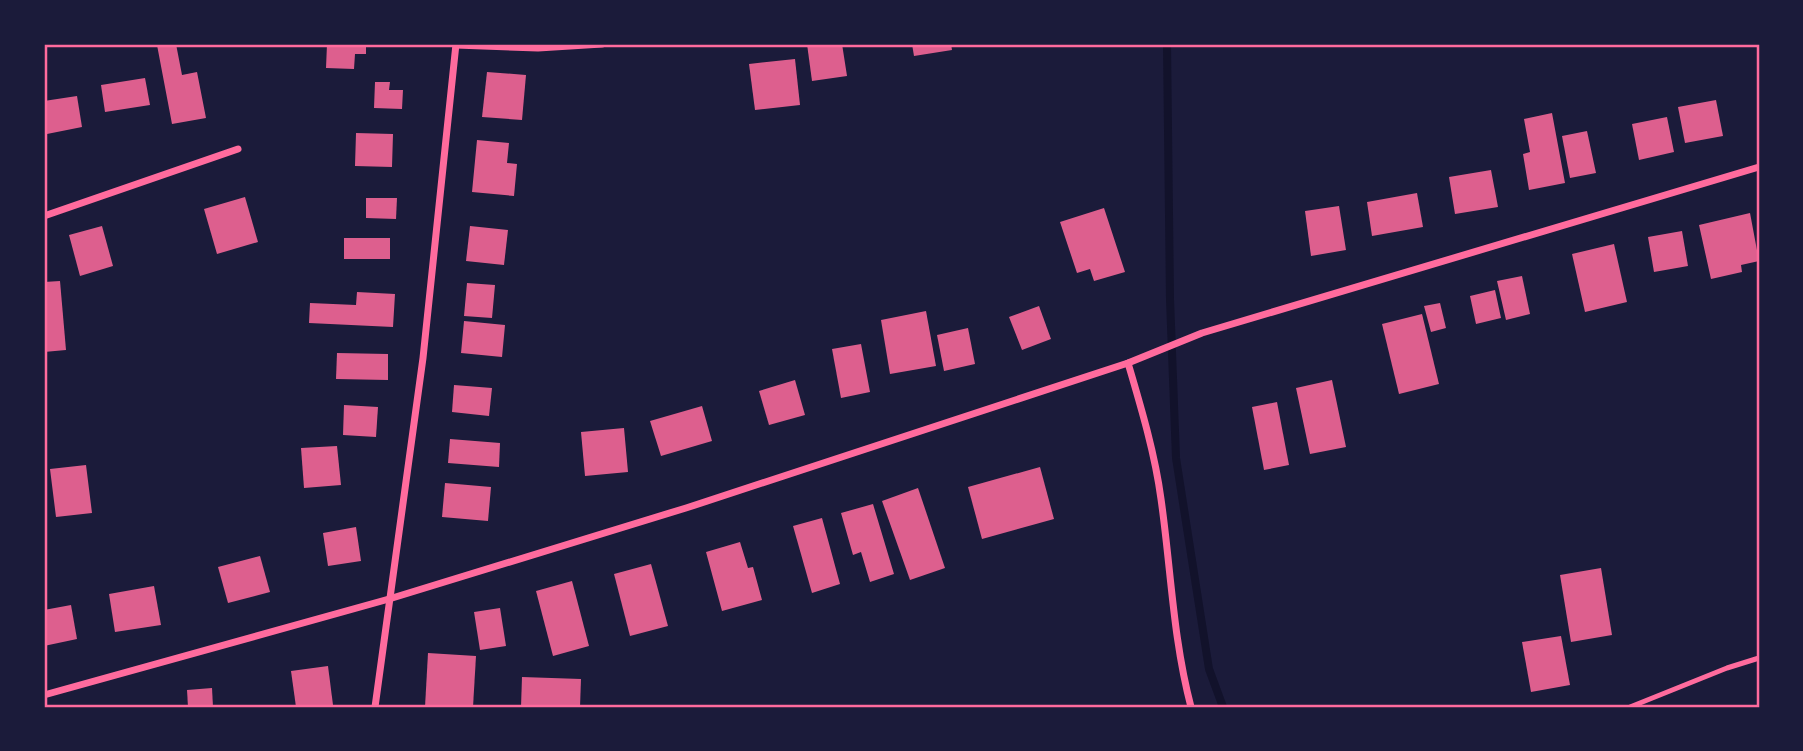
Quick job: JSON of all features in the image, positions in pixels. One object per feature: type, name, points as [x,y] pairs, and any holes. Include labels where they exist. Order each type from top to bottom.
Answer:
[{"type":"street","points":[[375,707],[423,358],[456,45],[538,48],[602,44]]},
{"type":"street","points":[[44,216],[238,149]]},
{"type":"street","points":[[44,695],[388,598],[686,508],[1128,363],[1202,333],[1759,167]]},
{"type":"street","points":[[1128,363],[1161,497],[1172,610],[1191,707]]},
{"type":"lane","points":[[1630,707],[1759,658]]},
{"type":"building","points":[[176,44],[182,75],[197,72],[206,118],[172,124],[157,45]]},
{"type":"building","points":[[327,44],[366,44],[366,54],[355,54],[354,69],[326,68]]},
{"type":"building","points":[[807,44],[842,44],[847,76],[812,81]]},
{"type":"building","points":[[912,44],[951,44],[952,50],[914,56]]},
{"type":"building","points":[[795,59],[800,105],[755,110],[749,64]]},
{"type":"building","points":[[487,72],[526,75],[522,120],[482,117]]},
{"type":"building","points":[[145,78],[150,105],[105,112],[101,85]]},
{"type":"building","points":[[375,82],[390,82],[389,90],[403,90],[402,109],[374,108]]},
{"type":"building","points":[[77,96],[82,127],[47,134],[44,101]]},
{"type":"building","points":[[1716,100],[1723,136],[1685,143],[1678,107]]},
{"type":"building","points":[[1552,113],[1565,183],[1529,190],[1523,154],[1530,152],[1524,119]]},
{"type":"building","points":[[1667,117],[1674,152],[1639,160],[1632,124]]},
{"type":"building","points":[[1587,131],[1596,173],[1570,178],[1562,136]]},
{"type":"building","points":[[356,133],[393,134],[392,167],[355,166]]},
{"type":"building","points":[[477,140],[509,143],[507,163],[517,164],[514,196],[472,192]]},
{"type":"building","points":[[1491,170],[1498,207],[1455,214],[1449,177]]},
{"type":"building","points":[[1417,193],[1423,227],[1372,236],[1367,202]]},
{"type":"building","points":[[245,197],[258,242],[217,254],[204,209]]},
{"type":"building","points":[[366,198],[397,198],[396,219],[366,218]]},
{"type":"building","points":[[1339,206],[1346,250],[1311,256],[1305,211]]},
{"type":"building","points":[[1104,208],[1125,272],[1094,281],[1090,269],[1077,273],[1060,222]]},
{"type":"building","points":[[1750,213],[1759,261],[1741,265],[1742,272],[1711,279],[1699,225]]},
{"type":"building","points":[[102,226],[113,266],[80,276],[69,235]]},
{"type":"building","points":[[470,226],[508,230],[504,265],[466,261]]},
{"type":"building","points":[[1682,231],[1688,266],[1654,272],[1648,237]]},
{"type":"building","points":[[344,238],[390,238],[390,259],[344,259]]},
{"type":"building","points":[[1614,244],[1627,302],[1585,312],[1572,254]]},
{"type":"building","points":[[1522,276],[1530,314],[1506,320],[1497,281]]},
{"type":"building","points":[[60,281],[66,350],[44,352],[44,282]]},
{"type":"building","points":[[467,283],[495,285],[492,318],[464,316]]},
{"type":"building","points":[[1495,290],[1501,318],[1476,324],[1470,296]]},
{"type":"building","points":[[357,292],[395,294],[393,327],[309,323],[310,303],[356,305]]},
{"type":"building","points":[[1440,303],[1446,328],[1431,332],[1424,306]]},
{"type":"building","points":[[1039,306],[1051,339],[1022,350],[1009,317]]},
{"type":"building","points":[[926,311],[936,366],[890,374],[881,320]]},
{"type":"building","points":[[1422,314],[1439,384],[1399,394],[1382,324]]},
{"type":"building","points":[[464,321],[505,325],[502,357],[461,353]]},
{"type":"building","points":[[968,328],[975,364],[944,371],[937,335]]},
{"type":"building","points":[[861,344],[870,392],[841,398],[832,349]]},
{"type":"building","points":[[337,353],[388,354],[388,380],[336,379]]},
{"type":"building","points":[[795,380],[805,415],[769,425],[759,391]]},
{"type":"building","points":[[1332,380],[1346,447],[1310,454],[1296,388]]},
{"type":"building","points":[[454,385],[492,388],[489,416],[452,412]]},
{"type":"building","points":[[1277,402],[1289,465],[1264,470],[1252,407]]},
{"type":"building","points":[[344,405],[378,407],[376,437],[343,435]]},
{"type":"building","points":[[702,406],[712,441],[661,456],[650,421]]},
{"type":"building","points":[[624,428],[628,472],[585,476],[581,432]]},
{"type":"building","points":[[450,439],[500,443],[499,467],[448,463]]},
{"type":"building","points":[[337,446],[341,485],[304,488],[301,448]]},
{"type":"building","points":[[86,465],[92,513],[56,517],[50,469]]},
{"type":"building","points":[[1040,467],[1054,519],[982,539],[968,487]]},
{"type":"building","points":[[445,483],[491,487],[488,521],[442,517]]},
{"type":"building","points":[[918,488],[945,568],[910,580],[882,501]]},
{"type":"building","points":[[873,504],[894,574],[870,582],[861,552],[853,555],[841,513]]},
{"type":"building","points":[[822,518],[840,584],[812,593],[793,526]]},
{"type":"building","points":[[356,527],[361,561],[328,566],[323,533]]},
{"type":"building","points":[[740,542],[748,568],[753,567],[762,600],[722,611],[706,552]]},
{"type":"building","points":[[260,556],[270,592],[228,603],[218,567]]},
{"type":"building","points":[[651,564],[668,626],[630,636],[614,574]]},
{"type":"building","points":[[1601,568],[1612,635],[1571,642],[1560,575]]},
{"type":"building","points":[[572,581],[589,646],[553,656],[536,591]]},
{"type":"building","points":[[154,586],[161,625],[115,632],[109,594]]},
{"type":"building","points":[[71,605],[77,639],[44,646],[44,610]]},
{"type":"building","points":[[500,608],[506,646],[480,650],[474,612]]},
{"type":"building","points":[[1561,636],[1570,685],[1531,692],[1522,642]]},
{"type":"building","points":[[428,653],[476,656],[473,707],[425,707]]},
{"type":"building","points":[[328,666],[333,705],[296,707],[291,671]]},
{"type":"building","points":[[522,677],[581,679],[580,707],[521,707]]},
{"type":"building","points":[[212,688],[213,707],[188,707],[187,690]]},
{"type":"waterway","points":[[1167,44],[1170,299],[1176,458],[1209,669],[1223,707]]}]
